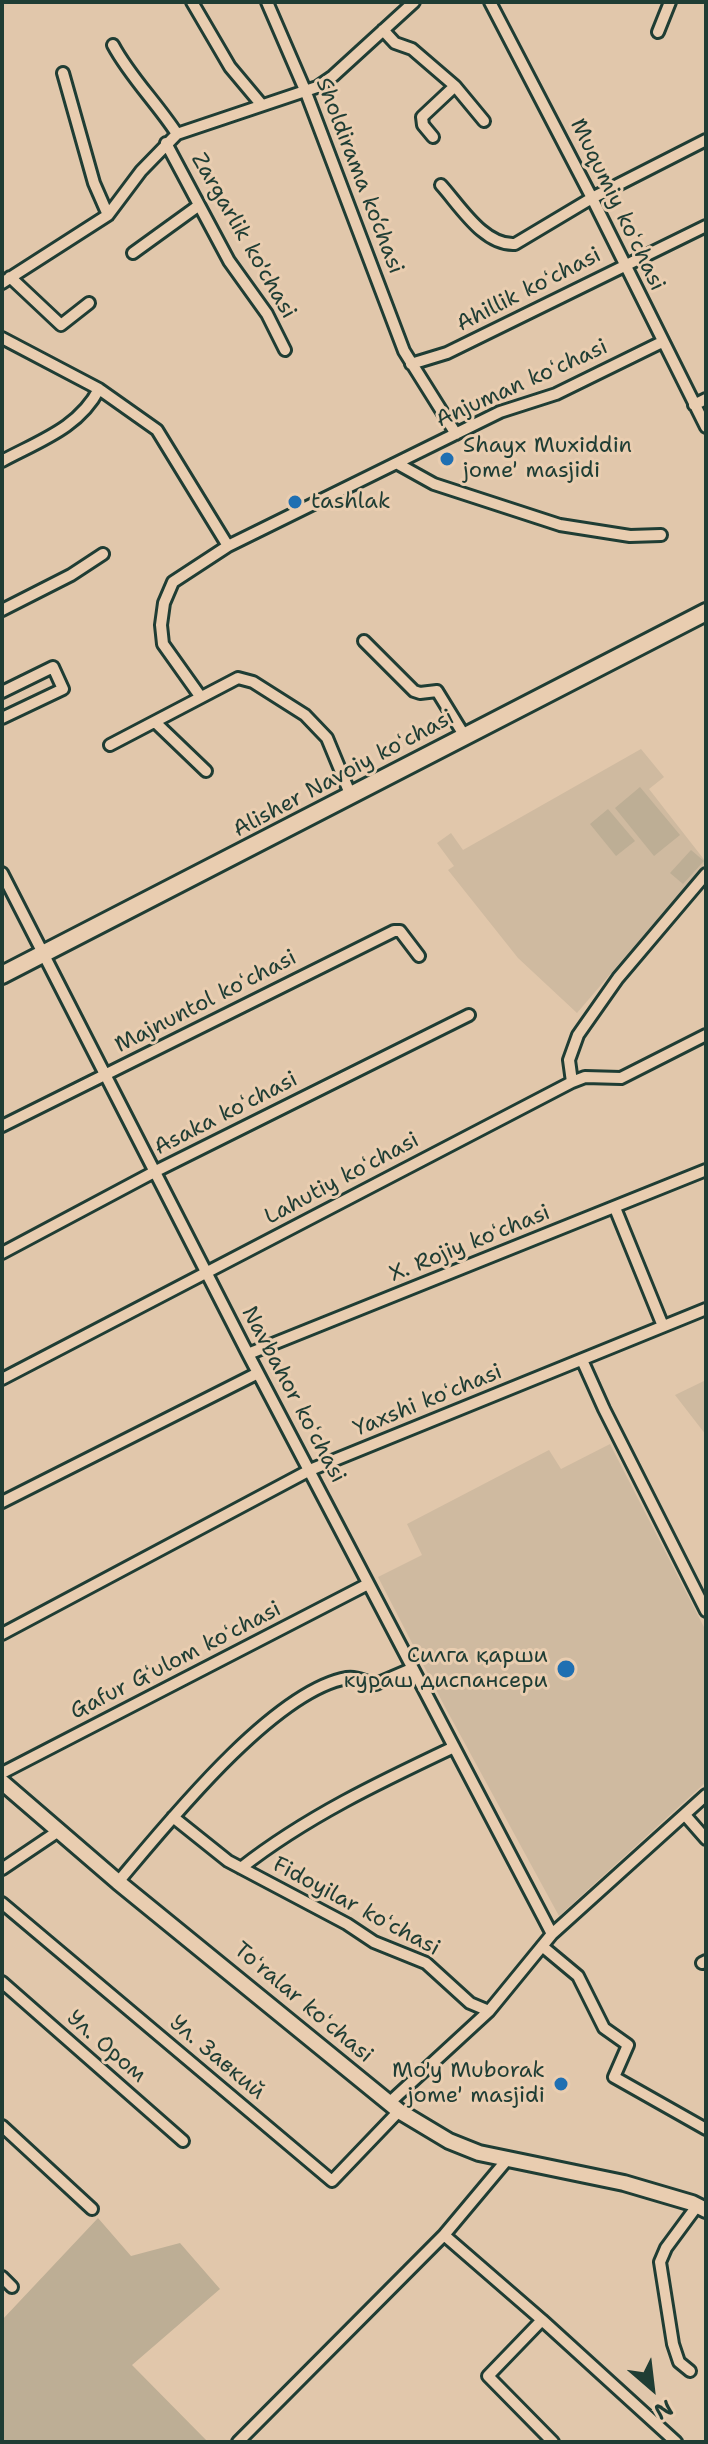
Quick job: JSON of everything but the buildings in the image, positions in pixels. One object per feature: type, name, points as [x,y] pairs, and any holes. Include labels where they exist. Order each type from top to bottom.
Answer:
[{"type":"main road","name":"Alisher Navoiy koʻchasi","points":[[2,975],[706,612]]},
{"type":"main road","name":"Toʻralar koʻchasi","points":[[2,1782],[118,1882],[394,2107],[449,2141],[506,2161],[624,2183],[702,2208]]},
{"type":"street","points":[[192,2],[230,67],[261,104]]},
{"type":"street","name":"Sholdirama ko‘chasi","points":[[267,2],[305,90],[411,364],[456,434]]},
{"type":"street","points":[[89,303],[61,325],[6,280],[108,215],[166,143],[177,134],[317,87],[414,2]]},
{"type":"street","name":"Muqumiy koʻchasi","points":[[490,2],[706,427]]},
{"type":"street","points":[[658,32],[670,2]]},
{"type":"street","points":[[383,30],[395,43],[412,49],[455,86],[484,121]]},
{"type":"street","points":[[113,45],[122,63],[144,87],[177,134]]},
{"type":"street","points":[[63,73],[94,183],[108,215]]},
{"type":"street","points":[[433,137],[423,125],[422,117],[455,86]]},
{"type":"street","points":[[441,185],[487,236],[504,245],[515,244],[592,198],[706,140]]},
{"type":"street","name":"Zargarlik ko'chasi","points":[[166,143],[229,261],[267,314],[285,350]]},
{"type":"street","points":[[133,253],[198,206]]},
{"type":"street","name":"Ahillik koʻchasi","points":[[411,364],[447,353],[706,226]]},
{"type":"street","points":[[2,338],[99,389],[157,430],[228,546]]},
{"type":"street","name":"Anjuman koʻchasi","points":[[200,696],[163,644],[161,625],[164,603],[173,582],[228,546],[500,412],[556,394],[662,342]]},
{"type":"street","points":[[2,461],[70,425],[92,404],[99,389]]},
{"type":"street","points":[[694,405],[706,399]]},
{"type":"street","points":[[398,464],[434,484],[560,525],[630,536],[661,535]]},
{"type":"street","points":[[2,610],[71,575],[103,554]]},
{"type":"street","points":[[364,641],[414,691],[437,691],[464,735]]},
{"type":"street","points":[[2,692],[53,667],[63,689],[2,718]]},
{"type":"street","points":[[110,745],[238,678],[253,682],[305,715],[327,738],[351,796]]},
{"type":"street","points":[[156,723],[206,771]]},
{"type":"street","name":"Navbahor koʻchasi","points":[[2,873],[411,1669],[552,1934]]},
{"type":"street","points":[[572,1082],[569,1060],[578,1035],[618,978],[706,874]]},
{"type":"street","name":"Majnuntol koʻchasi","points":[[2,1126],[394,931],[400,931],[419,956]]},
{"type":"street","name":"Asaka koʻchasi","points":[[2,1253],[156,1171],[469,1015]]},
{"type":"street","name":"Lahutiy koʻchasi","points":[[2,1379],[572,1082],[585,1077],[621,1078],[706,1035]]},
{"type":"street","name":"X. Rojiy koʻchasi","points":[[248,1354],[706,1170]]},
{"type":"street","points":[[615,1208],[663,1326]]},
{"type":"street","name":"Yaxshi koʻchasi","points":[[2,1634],[310,1470],[706,1309]]},
{"type":"street","points":[[582,1360],[706,1611]]},
{"type":"street","points":[[2,1502],[258,1373]]},
{"type":"street","name":"Gafur Gʻulom koʻchasi","points":[[2,1773],[368,1584]]},
{"type":"street","points":[[118,1882],[173,1817],[289,1704],[334,1682],[361,1678],[376,1684],[411,1669]]},
{"type":"street","name":"Fidoyilar koʻchasi","points":[[241,1868],[263,1850],[331,1808],[454,1747]]},
{"type":"street","points":[[394,2107],[489,2011],[552,1934],[706,1795]]},
{"type":"street","points":[[685,1815],[706,1839]]},
{"type":"street","name":"Fidoyilar koʻchasi","points":[[173,1817],[204,1845],[241,1868],[347,1924],[374,1942],[426,1963],[470,2003],[489,2011]]},
{"type":"street","points":[[2,1869],[60,1830]]},
{"type":"street","name":"Ул. Завкий","points":[[2,1903],[332,2181],[394,2107]]},
{"type":"street","points":[[542,1946],[578,1976],[604,2028],[628,2045],[614,2077],[706,2129]]},
{"type":"street","name":"Ул. Ором","points":[[2,1982],[183,2141]]},
{"type":"street","points":[[2,2126],[92,2209]]},
{"type":"street","points":[[238,2442],[444,2235],[506,2161]]},
{"type":"street","points":[[690,2371],[679,2362],[673,2344],[660,2262],[666,2248],[702,2208]]},
{"type":"street","points":[[444,2235],[676,2442]]},
{"type":"street","points":[[2,2277],[12,2287]]},
{"type":"street","points":[[542,2320],[488,2376],[553,2442]]},
{"type":"shaded area","points":[[641,749],[664,777],[649,789],[706,862],[577,1013],[518,958],[448,870],[454,866],[437,843],[451,833],[463,850]]},
{"type":"shaded area","points":[[640,787],[680,835],[654,856],[615,808]]},
{"type":"shaded area","points":[[608,809],[635,841],[616,856],[590,824]]},
{"type":"shaded area","points":[[691,850],[704,861],[683,884],[670,873]]},
{"type":"shaded area","points":[[706,1380],[706,1435],[675,1395]]},
{"type":"shaded area","name":"Силга қарши кураш диспансери","points":[[610,1444],[706,1631],[706,1782],[559,1916],[378,1577],[422,1555],[407,1524],[549,1450],[561,1469]]},
{"type":"shaded area","points":[[98,2218],[131,2256],[180,2243],[220,2289],[132,2365],[208,2442],[2,2442],[2,2320]]},
{"type":"place","name":"Shayx Muxiddin jome' masjidi","points":[[447,459]]},
{"type":"place","name":"tashlak","points":[[295,502]]},
{"type":"place","name":"Силга қарши кураш диспансери","points":[[566,1669]]},
{"type":"place","name":"Mo'y Muborak jome' masjidi","points":[[561,2084]]}]
